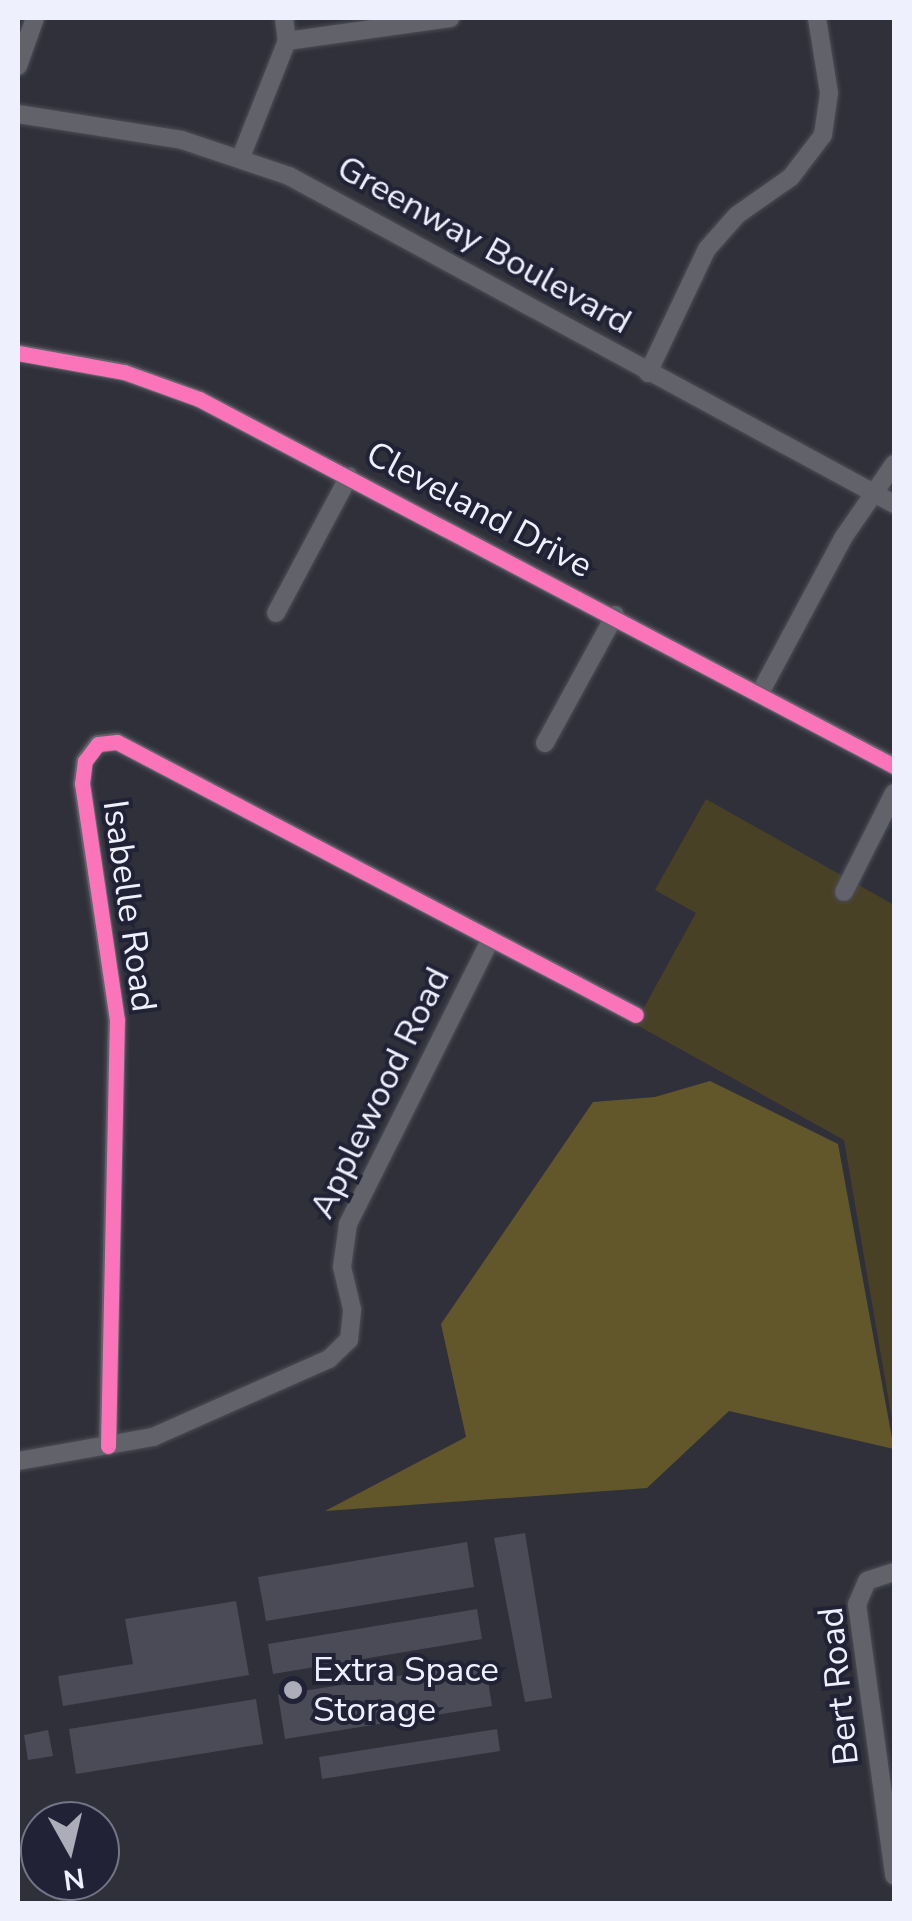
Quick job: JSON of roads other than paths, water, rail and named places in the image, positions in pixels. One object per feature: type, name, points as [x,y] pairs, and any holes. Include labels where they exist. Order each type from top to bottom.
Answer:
[{"type":"street","points":[[18,66],[34,18]]},
{"type":"street","points":[[241,157],[288,42],[284,18]]},
{"type":"street","points":[[288,42],[450,18]]},
{"type":"street","points":[[648,374],[714,240],[791,177],[824,135],[829,94],[818,18]]},
{"type":"street","name":"Greenway Boulevard","points":[[18,114],[122,126],[241,157],[331,196],[648,374],[894,504]]},
{"type":"street","name":"Cleveland Drive","points":[[18,353],[162,384],[349,476],[894,766]]},
{"type":"street","points":[[760,693],[894,464]]},
{"type":"street","points":[[276,613],[349,476]]},
{"type":"street","points":[[545,744],[615,615]]},
{"type":"street","name":"Isabelle Road","points":[[108,1446],[117,1020],[83,804],[90,751],[118,742],[636,1015]]},
{"type":"street","points":[[844,892],[894,793]]},
{"type":"street","name":"Applewood Road","points":[[18,1461],[152,1437],[328,1359],[349,1340],[352,1309],[342,1267],[348,1224],[491,939]]},
{"type":"street","name":"Bert Road","points":[[894,1572],[867,1581],[857,1604],[894,1874]]},
{"type":"place","name":"Extra Space Storage","points":[[293,1690]]}]
